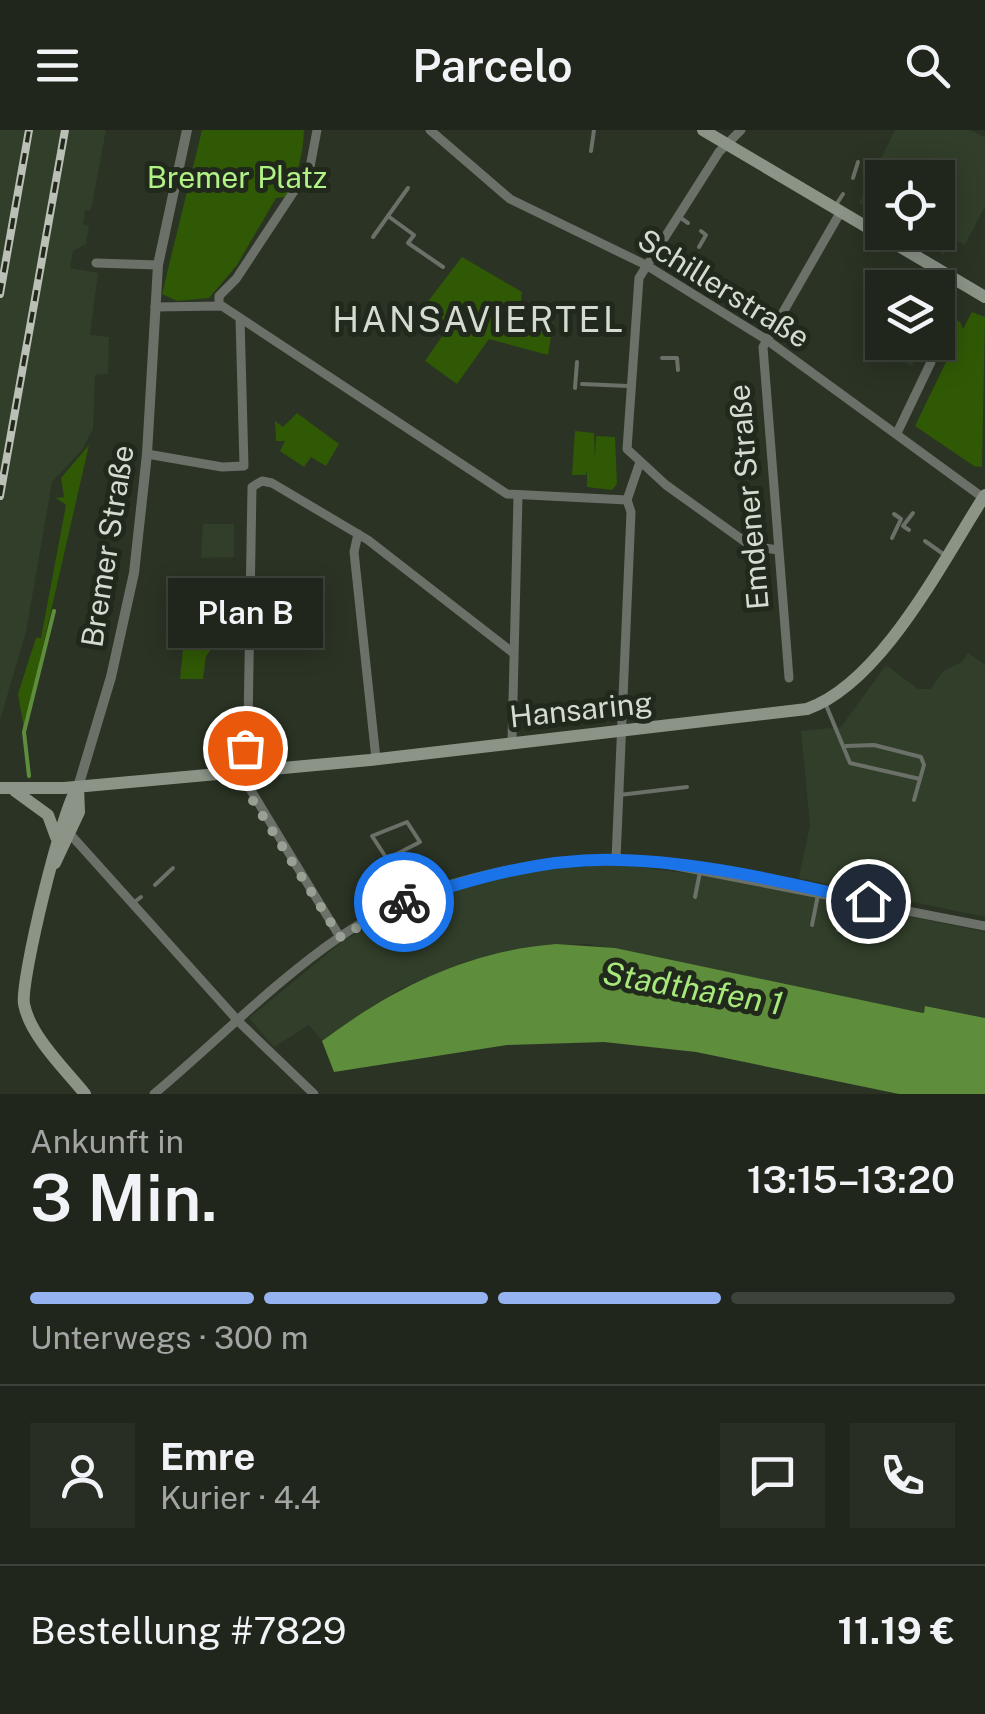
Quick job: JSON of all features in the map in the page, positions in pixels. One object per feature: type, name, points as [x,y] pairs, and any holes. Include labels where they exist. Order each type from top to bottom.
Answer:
[{"type":"main road","points":[[704,130],[985,297]]},
{"type":"main road","name":"Hansaring","points":[[7,789],[376,759],[787,713],[824,702],[846,689],[864,670],[984,497]]},
{"type":"main road","points":[[78,786],[67,802],[63,837],[23,999],[28,1017],[84,1094]]},
{"type":"main road","points":[[7,789],[48,815],[63,837]]},
{"type":"street","points":[[187,130],[158,265],[155,308],[218,305],[499,488],[518,496],[627,500]]},
{"type":"street","points":[[218,305],[219,296],[236,279],[310,167],[317,130]]},
{"type":"street","name":"Schillerstraße","points":[[430,130],[510,199],[646,265],[766,340],[984,497]]},
{"type":"street","points":[[741,130],[726,144],[640,278],[641,358],[627,449],[752,546],[778,550]]},
{"type":"street","name":"Emdener Straße","points":[[789,678],[762,364],[766,340],[837,211]]},
{"type":"street","points":[[96,259],[158,265]]},
{"type":"street","name":"Bremer Straße","points":[[78,786],[120,640],[136,558],[148,454],[155,308]]},
{"type":"street","points":[[148,454],[244,466],[240,318]]},
{"type":"street","points":[[897,433],[931,362]]},
{"type":"street","points":[[616,859],[631,512],[627,500],[640,462]]},
{"type":"street","points":[[340,937],[250,796],[245,770],[249,496],[256,483],[272,483],[358,534],[512,652]]},
{"type":"street","points":[[512,741],[518,496]]},
{"type":"street","points":[[358,534],[354,552],[376,759]]},
{"type":"street","points":[[63,837],[137,900],[240,1022],[314,1094]]},
{"type":"street","points":[[154,1094],[340,937],[413,899],[492,874],[616,859],[819,890],[985,926]]},
{"type":"lane","points":[[591,151],[594,130]]},
{"type":"lane","points":[[853,178],[858,162]]},
{"type":"lane","points":[[373,237],[408,188]]},
{"type":"lane","points":[[837,211],[843,194]]},
{"type":"lane","points":[[388,216],[414,235],[408,244],[442,267]]},
{"type":"lane","points":[[678,216],[688,223]]},
{"type":"lane","points":[[699,247],[706,235],[701,231]]},
{"type":"lane","points":[[662,358],[677,358],[678,370]]},
{"type":"lane","points":[[575,388],[577,362]]},
{"type":"lane","points":[[582,384],[634,386]]},
{"type":"lane","points":[[909,530],[902,526],[913,513]]},
{"type":"lane","points":[[892,538],[902,518],[894,514]]},
{"type":"lane","points":[[924,541],[946,556]]},
{"type":"lane","points":[[824,702],[850,763],[920,779]]},
{"type":"lane","points":[[846,746],[874,745],[918,755],[924,762],[914,800]]},
{"type":"lane","points":[[619,795],[687,787]]},
{"type":"lane","points":[[385,860],[420,842],[407,822],[372,836],[385,860],[396,871]]},
{"type":"lane","points":[[155,885],[173,868]]},
{"type":"lane","points":[[695,897],[700,869]]},
{"type":"lane","points":[[406,889],[413,899]]},
{"type":"lane","points":[[812,924],[819,890]]},
{"type":"lane","points":[[838,930],[845,896]]},
{"type":"shaded area","points":[[0,130],[106,130],[91,210],[85,210],[83,224],[89,226],[86,244],[73,251],[70,268],[98,273],[90,335],[109,337],[108,374],[95,375],[93,429],[82,450],[52,482],[26,632],[0,720]]},
{"type":"shaded area","points":[[895,130],[970,130],[985,137],[985,206],[965,245],[955,240],[955,160],[880,160]]},
{"type":"shaded area","points":[[203,524],[234,524],[234,557],[201,558]]},
{"type":"shaded area","points":[[968,653],[985,665],[985,917],[799,878],[810,825],[801,731],[841,727],[886,665],[918,689],[931,689],[943,671],[962,662]]},
{"type":"shaded area","points":[[616,864],[730,879],[985,932],[985,1018],[926,1006],[924,1013],[918,1012],[588,944],[544,945],[464,962],[400,989],[322,1041],[309,1025],[274,1047],[249,1018],[344,940],[413,904],[482,882],[542,870]]},
{"type":"green space","name":"Bremer Platz","points":[[202,130],[304,130],[299,165],[290,189],[285,197],[276,198],[237,265],[209,298],[177,301],[162,294]]},
{"type":"green space","points":[[462,257],[522,292],[518,331],[535,332],[537,316],[554,319],[548,355],[489,339],[457,384],[425,361],[445,332],[419,313]]},
{"type":"green space","points":[[972,312],[985,317],[982,467],[974,466],[915,426],[945,360],[955,360],[955,319],[963,329]]},
{"type":"green space","points":[[297,413],[339,444],[326,466],[311,457],[304,467],[280,451],[285,441],[276,441],[275,421],[283,427]]},
{"type":"green space","points":[[575,431],[594,433],[595,459],[596,436],[615,437],[617,484],[612,490],[587,487],[587,469],[586,475],[572,475]]},
{"type":"green space","points":[[89,445],[24,729],[18,694],[36,638],[41,638],[66,505],[56,498],[64,497],[61,478]]},
{"type":"green space","points":[[187,608],[205,608],[207,623],[234,623],[234,648],[212,648],[206,656],[203,679],[180,679]]},
{"type":"water","name":"Stadthafen 1","points":[[556,944],[615,948],[918,1012],[924,1013],[925,1006],[985,1018],[985,1094],[899,1094],[696,1052],[604,1042],[507,1045],[334,1072],[322,1041],[376,1004],[462,964]]},
{"type":"waterway","points":[[29,776],[24,732],[54,611]]},
{"type":"railway","points":[[0,294],[29,130]]},
{"type":"railway","points":[[0,496],[65,130]]},
{"type":"way so far","points":[[245,748],[250,796],[340,937],[404,902]]},
{"type":"place","name":"Plan B","points":[[245,748]]},
{"type":"district","name":"HANSAVIERTEL","points":[[479,319]]},
{"type":"route","points":[[404,902],[492,874],[616,859],[722,872],[868,901]]}]
